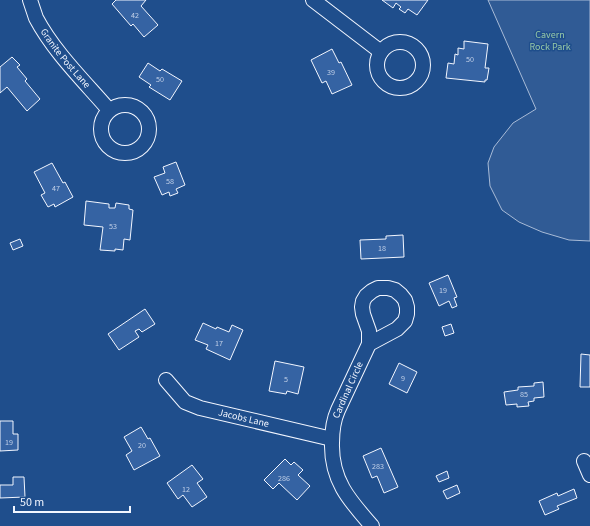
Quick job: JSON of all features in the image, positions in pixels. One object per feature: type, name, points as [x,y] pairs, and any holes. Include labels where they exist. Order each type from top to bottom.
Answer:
[{"type":"street","name":"Granite Post Lane","points":[[30,0],[36,16],[48,38],[69,65],[109,110]]},
{"type":"street","points":[[314,0],[381,52]]},
{"type":"street","name":"Cardinal Circle","points":[[369,344],[336,414],[332,427],[331,455],[335,470],[346,494],[372,526]]},
{"type":"street","name":"Jacobs Lane","points":[[166,380],[185,402],[200,408],[332,438]]},
{"type":"street","points":[[584,461],[590,475]]},
{"type":"green space","name":"Cavern Rock Park","points":[[488,0],[590,0],[590,241],[569,240],[542,232],[519,222],[502,210],[490,186],[488,163],[494,147],[513,123],[536,109]]},
{"type":"building","points":[[116,0],[146,0],[141,6],[158,25],[144,37],[133,24],[131,26],[112,4]]},
{"type":"building","points":[[382,0],[428,0],[417,15],[408,9],[405,13],[399,9],[401,7],[396,3],[393,8]]},
{"type":"building","points":[[464,41],[488,44],[485,68],[489,68],[487,80],[485,80],[485,82],[446,78],[448,63],[454,64],[455,54],[458,55],[458,48],[464,49]]},
{"type":"building","points":[[332,49],[339,63],[341,62],[352,85],[332,94],[326,81],[322,83],[311,60]]},
{"type":"building","points":[[12,57],[20,65],[17,67],[27,79],[25,81],[40,99],[27,111],[7,87],[0,93],[0,67]]},
{"type":"building","points":[[148,63],[160,71],[162,69],[182,81],[170,100],[149,87],[151,85],[139,77]]},
{"type":"building","points":[[176,162],[185,185],[176,189],[178,193],[170,196],[169,192],[162,195],[154,177],[165,173],[163,167]]},
{"type":"building","points":[[52,163],[73,197],[55,207],[54,204],[48,207],[41,195],[45,193],[34,172]]},
{"type":"building","points":[[86,201],[109,204],[109,208],[115,208],[116,203],[129,205],[129,209],[133,210],[130,240],[124,239],[123,250],[100,250],[103,227],[84,225]]},
{"type":"building","points":[[403,235],[404,257],[361,259],[360,240],[386,239],[386,236]]},
{"type":"building","points":[[20,239],[23,246],[13,250],[10,243]]},
{"type":"building","points":[[448,275],[457,297],[454,298],[457,306],[452,308],[449,301],[439,306],[429,283]]},
{"type":"building","points":[[145,309],[155,324],[142,332],[139,329],[135,331],[139,337],[119,350],[108,334]]},
{"type":"building","points":[[203,323],[216,329],[217,327],[229,332],[232,325],[243,330],[230,360],[206,349],[208,345],[195,340]]},
{"type":"building","points":[[451,324],[454,333],[445,336],[442,327]]},
{"type":"building","points":[[581,354],[590,355],[590,387],[580,387]]},
{"type":"building","points":[[275,361],[304,367],[298,394],[287,391],[286,394],[269,391]]},
{"type":"building","points":[[399,363],[417,372],[407,393],[389,384]]},
{"type":"building","points":[[543,382],[544,397],[534,398],[534,401],[528,402],[529,406],[517,407],[517,404],[506,405],[504,392],[518,390],[518,387],[534,386],[534,383]]},
{"type":"building","points":[[0,421],[13,421],[13,434],[18,434],[18,450],[0,451]]},
{"type":"building","points":[[141,427],[148,439],[150,438],[160,456],[134,470],[126,455],[132,451],[124,437]]},
{"type":"building","points":[[381,448],[398,487],[384,493],[377,476],[372,478],[363,456]]},
{"type":"building","points":[[285,459],[291,465],[294,462],[303,470],[298,475],[310,486],[297,500],[279,483],[273,489],[264,480]]},
{"type":"building","points":[[192,465],[203,479],[197,483],[207,497],[192,507],[183,495],[178,499],[167,483]]},
{"type":"building","points":[[447,471],[449,478],[439,482],[436,476]]},
{"type":"building","points":[[13,477],[24,477],[25,497],[0,498],[0,485],[13,485]]},
{"type":"building","points":[[457,485],[460,493],[447,499],[443,491]]},
{"type":"building","points":[[574,489],[577,498],[557,506],[559,509],[545,515],[539,501],[557,493],[558,496]]}]
